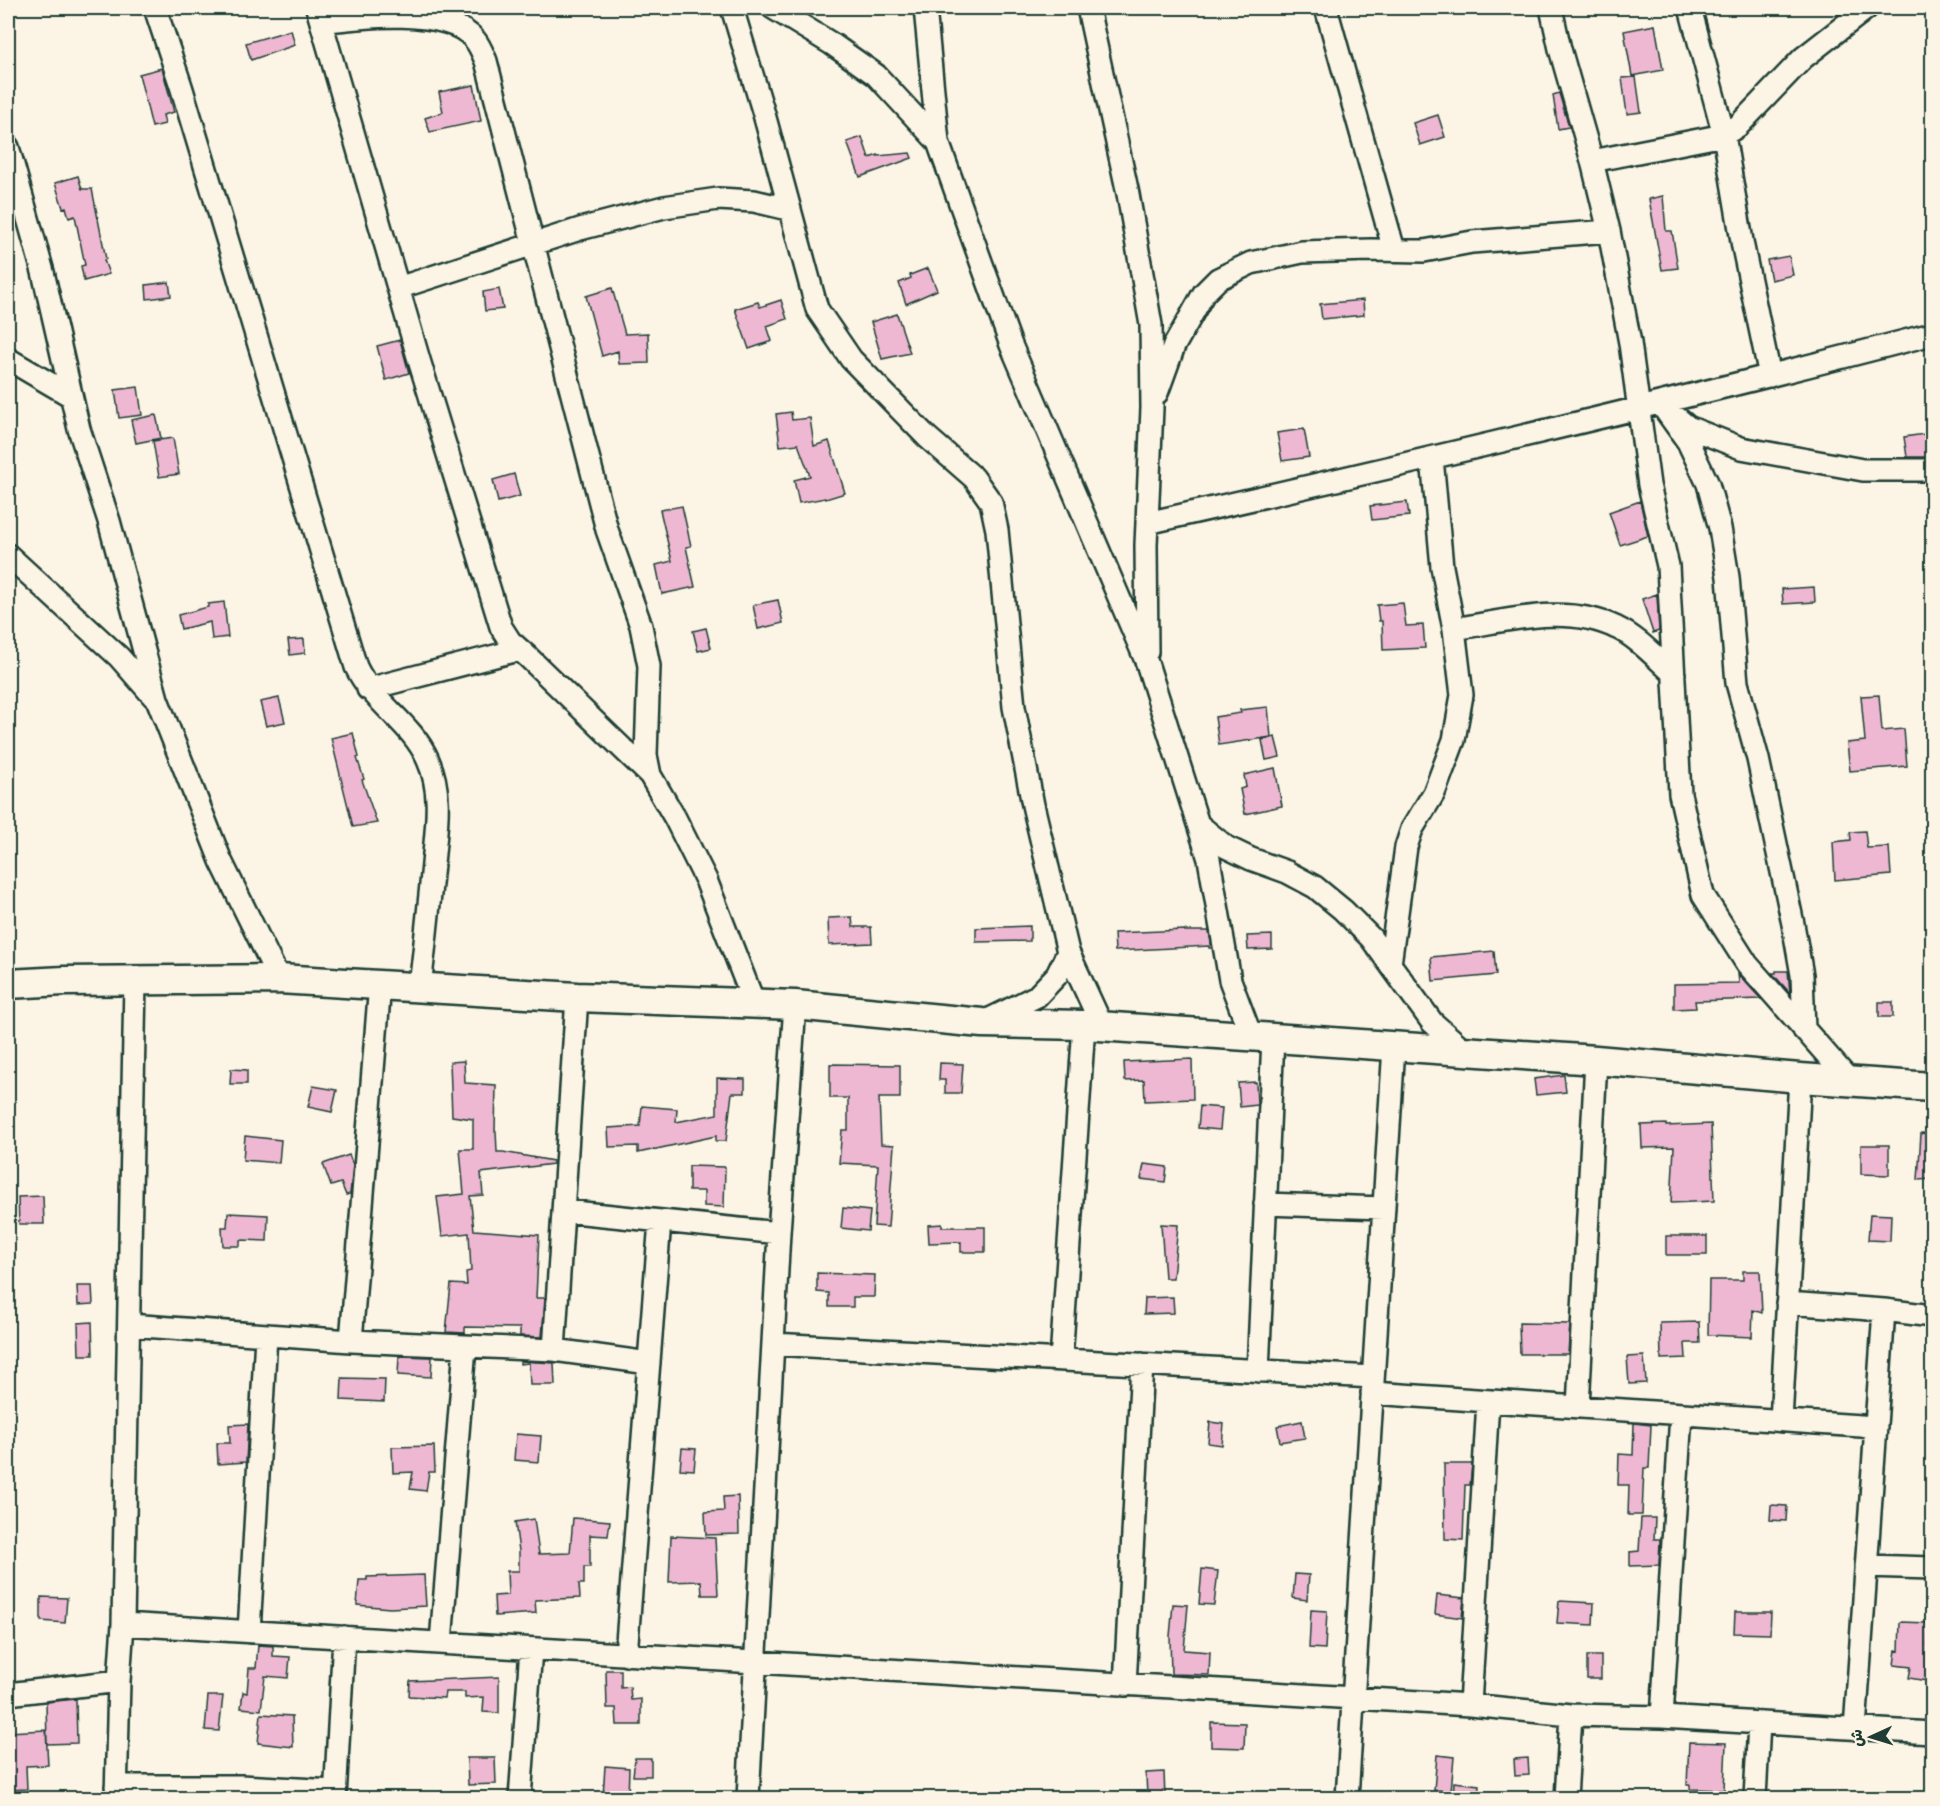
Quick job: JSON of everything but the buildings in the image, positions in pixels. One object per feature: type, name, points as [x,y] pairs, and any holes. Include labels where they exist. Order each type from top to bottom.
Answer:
[{"type":"street","points":[[155,8],[181,86],[356,667],[368,689],[415,736],[428,761],[436,790],[437,823],[420,986]]},
{"type":"street","points":[[732,8],[764,114],[817,309],[851,359],[927,437],[974,478],[991,502],[997,530],[1014,707],[1033,805],[1068,952],[1093,1025],[1061,1360]]},
{"type":"street","points":[[773,8],[832,44],[876,75],[938,142]]},
{"type":"street","points":[[924,8],[938,142],[1011,345],[1147,663],[1209,859],[1230,980],[1262,1037],[1265,1204],[1258,1371]]},
{"type":"street","points":[[1088,8],[1128,194],[1151,325],[1152,408],[1147,524],[1147,663]]},
{"type":"street","points":[[1326,8],[1394,250]]},
{"type":"street","points":[[1551,8],[1609,231],[1649,485],[1668,566],[1680,794],[1703,895],[1747,964],[1849,1080]]},
{"type":"street","points":[[1690,8],[1724,135],[1743,247],[1770,376]]},
{"type":"street","points":[[1592,161],[1724,135],[1738,126],[1803,58],[1867,8]]},
{"type":"street","points":[[650,775],[646,755],[649,666],[640,626],[607,530],[486,61],[475,39],[443,22],[397,16],[319,15],[398,288],[501,627],[518,650],[608,732],[650,775],[675,818],[706,880],[754,1003]]},
{"type":"street","points":[[8,147],[43,272],[78,429],[109,521],[157,699],[221,861],[279,979]]},
{"type":"street","points":[[398,288],[580,229],[664,207],[718,199],[754,201],[788,209]]},
{"type":"street","points":[[1152,408],[1174,346],[1204,293],[1218,279],[1251,263],[1302,252],[1424,250],[1472,242],[1609,231]]},
{"type":"street","points":[[1147,524],[1660,403],[1932,334]]},
{"type":"street","points":[[8,359],[71,396]]},
{"type":"street","points":[[1632,366],[1688,442],[1708,484],[1720,528],[1728,577],[1737,683],[1758,759],[1793,924],[1802,975],[1804,1030]]},
{"type":"street","points":[[1660,403],[1688,427],[1741,448],[1863,470],[1932,470]]},
{"type":"street","points":[[1389,964],[1406,847],[1412,829],[1434,793],[1454,740],[1462,695],[1455,629],[1442,567],[1432,458]]},
{"type":"street","points":[[8,555],[119,657],[157,699]]},
{"type":"street","points":[[1455,629],[1538,615],[1578,617],[1600,621],[1619,628],[1674,674]]},
{"type":"street","points":[[368,689],[518,650]]},
{"type":"street","points":[[1199,825],[1226,847],[1287,872],[1315,887],[1343,910],[1371,938],[1432,1022],[1465,1051]]},
{"type":"street","points":[[982,1023],[1037,996],[1057,975],[1068,952]]},
{"type":"street","points":[[8,984],[64,981],[279,979],[577,997],[795,1005],[982,1023],[1093,1025],[1596,1060],[1932,1087]]},
{"type":"street","points":[[135,981],[123,1624],[116,1792],[335,1795],[344,1638]]},
{"type":"street","points":[[351,1341],[380,984]]},
{"type":"street","points":[[554,1350],[577,997]]},
{"type":"street","points":[[748,1798],[779,1233],[795,1005]]},
{"type":"street","points":[[1347,1798],[1394,1046]]},
{"type":"street","points":[[1578,1407],[1596,1060]]},
{"type":"street","points":[[1781,1421],[1800,1078]]},
{"type":"street","points":[[1265,1204],[1384,1209]]},
{"type":"street","points":[[564,1211],[779,1233]]},
{"type":"street","points":[[626,1654],[660,1221]]},
{"type":"street","points":[[1787,1303],[1932,1316]]},
{"type":"street","points":[[1855,1729],[1884,1310]]},
{"type":"street","points":[[129,1324],[266,1336],[554,1350],[649,1363]]},
{"type":"street","points":[[249,1632],[266,1336]]},
{"type":"street","points":[[773,1344],[1258,1371],[1488,1401],[1876,1427]]},
{"type":"street","points":[[441,1642],[465,1347]]},
{"type":"street","points":[[1125,1685],[1142,1364]]},
{"type":"street","points":[[1470,1705],[1488,1401]]},
{"type":"street","points":[[1662,1717],[1681,1414]]},
{"type":"street","points":[[1866,1566],[1932,1568]]},
{"type":"street","points":[[123,1624],[1470,1705],[1571,1715],[1662,1717],[1932,1733]]},
{"type":"street","points":[[520,1798],[531,1649]]},
{"type":"street","points":[[8,1694],[119,1681]]},
{"type":"street","points":[[1566,1798],[1571,1715]]},
{"type":"street","points":[[1755,1798],[1760,1723]]}]
